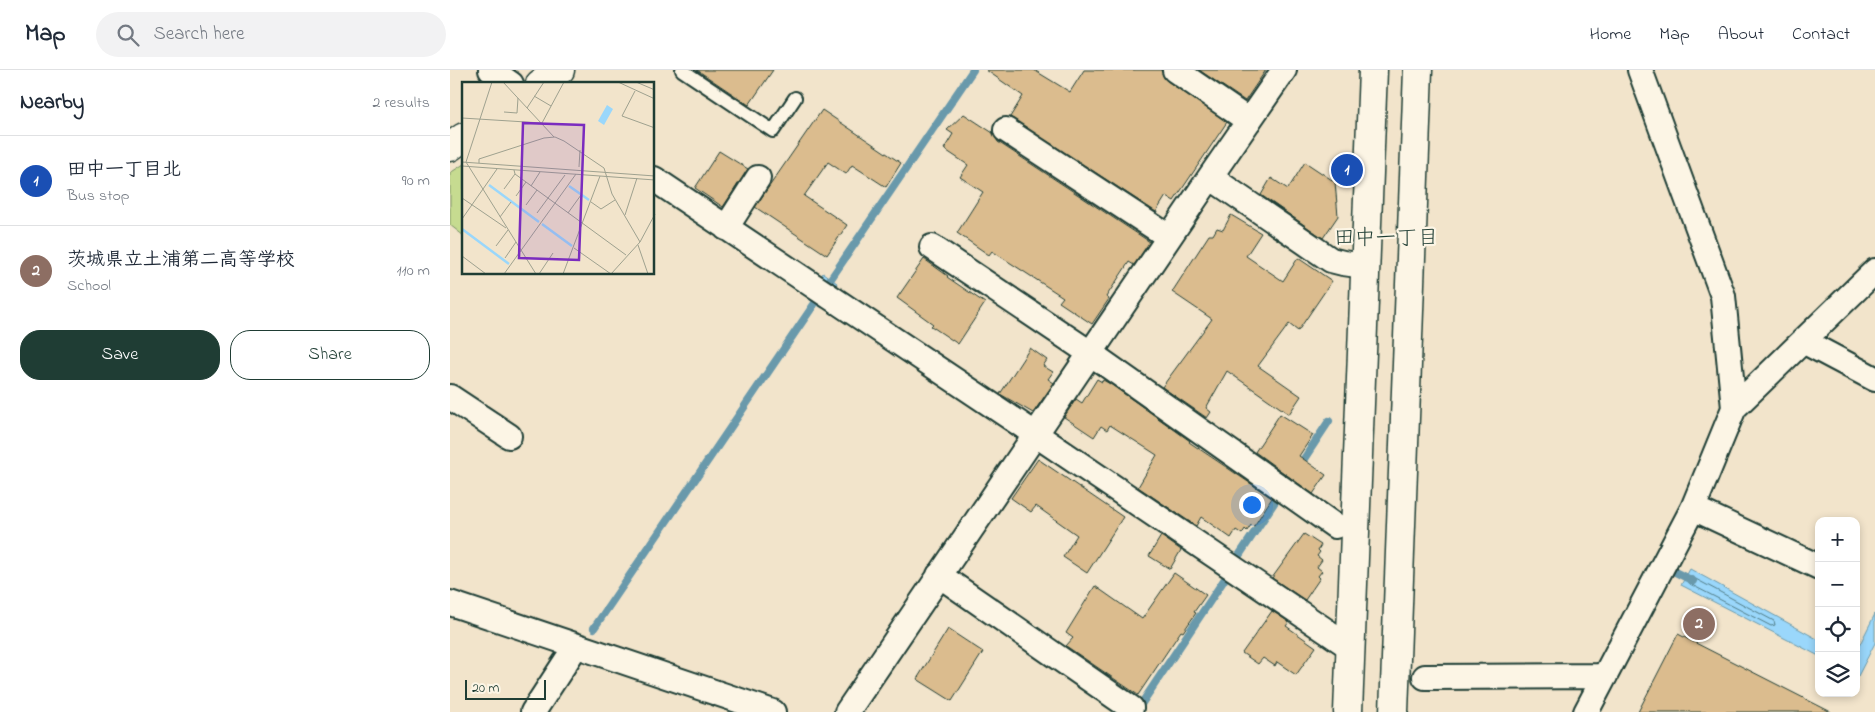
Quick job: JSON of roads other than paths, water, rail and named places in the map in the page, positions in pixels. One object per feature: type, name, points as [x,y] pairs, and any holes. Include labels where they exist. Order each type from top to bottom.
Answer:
[{"type":"street","points":[[491,70],[508,82]]},
{"type":"street","points":[[543,82],[560,70]]},
{"type":"street","points":[[1175,70],[1249,121]]},
{"type":"street","points":[[847,712],[1284,70]]},
{"type":"street","points":[[1348,712],[1373,70]]},
{"type":"street","points":[[1394,712],[1418,70]]},
{"type":"street","points":[[1640,70],[1723,296],[1734,408]]},
{"type":"street","points":[[1006,130],[1169,237]]},
{"type":"street","points":[[450,147],[462,138]]},
{"type":"street","points":[[1210,177],[1331,260],[1366,266]]},
{"type":"street","points":[[726,228],[758,178]]},
{"type":"street","points":[[655,180],[1350,647]]},
{"type":"street","points":[[932,247],[1090,353],[1335,526]]},
{"type":"street","points":[[1586,712],[1693,508],[1734,408],[1875,271]]},
{"type":"street","points":[[1803,342],[1875,378]]},
{"type":"street","points":[[450,398],[510,436]]},
{"type":"street","points":[[1693,508],[1815,565]]},
{"type":"street","points":[[939,575],[1132,708]]},
{"type":"street","points":[[450,603],[773,712]]},
{"type":"street","points":[[532,712],[576,646]]},
{"type":"street","points":[[1425,677],[1605,676]]},
{"type":"lane","points":[[682,70],[773,131],[795,98]]},
{"type":"water","points":[[823,273],[837,283],[822,308],[807,298]]},
{"type":"water","points":[[1690,569],[1815,638],[1815,654],[1681,585]]},
{"type":"water","points":[[1875,614],[1875,643],[1860,672],[1860,644]]},
{"type":"waterway","points":[[830,280],[973,70]]},
{"type":"waterway","points":[[594,628],[815,303]]},
{"type":"waterway","points":[[1288,483],[1329,421]]},
{"type":"waterway","points":[[1238,557],[1278,497]]},
{"type":"waterway","points":[[1675,572],[1693,581]]},
{"type":"waterway","points":[[1136,712],[1224,580]]},
{"type":"place","name":"田中一丁目北","points":[[1347,170]]},
{"type":"place","name":"茨城県立土浦第二高等学校","points":[[1699,624]]},
{"type":"district","name":"田中一丁目","points":[[1386,237]]}]
